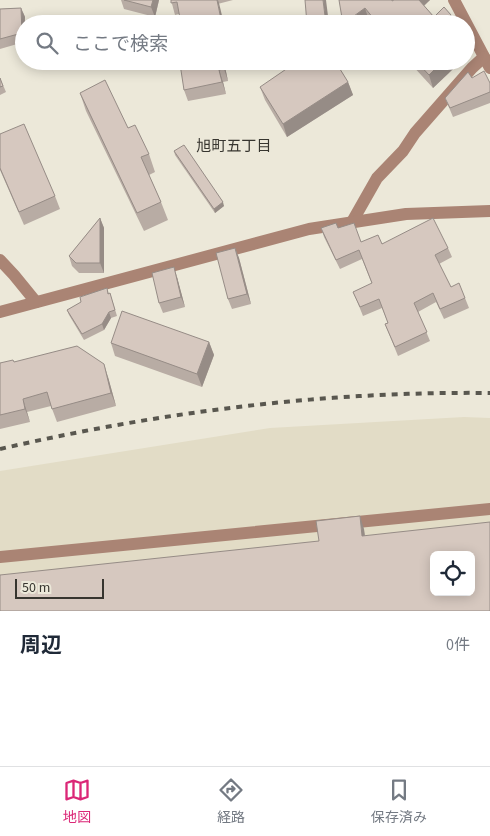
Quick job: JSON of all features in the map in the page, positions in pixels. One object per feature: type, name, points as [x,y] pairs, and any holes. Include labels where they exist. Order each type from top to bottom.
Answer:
[{"type":"street","points":[[454,0],[462,15]]},
{"type":"street","points":[[475,40],[487,63],[475,67]]},
{"type":"street","points":[[352,222],[377,178],[403,151],[415,133],[470,70]]},
{"type":"street","points":[[0,312],[309,229],[416,214],[490,211]]},
{"type":"street","points":[[0,260],[36,302]]},
{"type":"street","points":[[0,557],[490,509]]},
{"type":"shaded area","points":[[464,417],[490,418],[490,611],[0,611],[0,471],[270,428]]},
{"type":"building","points":[[124,0],[153,0],[151,7]]},
{"type":"building","points":[[171,0],[217,0],[220,15],[179,15],[177,2],[171,3]]},
{"type":"building","points":[[305,0],[323,0],[325,15],[306,15]]},
{"type":"building","points":[[339,0],[419,0],[432,15],[371,15],[365,8],[355,15],[342,15]]},
{"type":"building","points":[[444,7],[451,15],[436,15]]},
{"type":"building","points":[[21,8],[21,15],[15,15],[15,35],[0,39],[0,9]]},
{"type":"building","points":[[181,70],[219,70],[222,82],[184,90]]},
{"type":"building","points":[[285,70],[341,70],[348,82],[283,124],[260,87]]},
{"type":"building","points":[[424,70],[434,70],[429,75]]},
{"type":"building","points":[[484,71],[490,83],[490,92],[450,108],[445,98],[468,72],[472,78]]},
{"type":"building","points":[[105,80],[128,128],[135,125],[149,154],[141,157],[161,202],[137,213],[80,93]]},
{"type":"building","points":[[24,124],[55,196],[19,212],[0,168],[0,134]]},
{"type":"building","points":[[184,145],[223,202],[214,209],[174,151]]},
{"type":"building","points":[[100,218],[100,263],[76,263],[69,256]]},
{"type":"building","points":[[433,218],[448,248],[435,255],[451,287],[459,283],[465,298],[440,309],[433,293],[414,303],[427,332],[395,347],[385,324],[388,323],[379,299],[360,307],[353,292],[372,283],[359,250],[336,260],[321,228],[336,223],[338,228],[354,223],[361,242],[378,235],[382,244]]},
{"type":"building","points":[[235,248],[247,294],[228,299],[216,253]]},
{"type":"building","points":[[174,267],[181,297],[159,303],[152,273]]},
{"type":"building","points":[[107,288],[115,310],[109,312],[102,324],[82,334],[67,310],[81,302],[80,297]]},
{"type":"building","points":[[122,311],[209,342],[197,374],[111,343]]},
{"type":"building","points":[[77,346],[104,364],[111,393],[52,409],[47,392],[23,399],[25,409],[0,415],[0,363],[13,360],[14,362]]},
{"type":"building","points":[[360,516],[362,536],[490,522],[490,611],[0,611],[0,575],[319,541],[316,521]]},
{"type":"railway","points":[[0,449],[121,424],[243,406],[366,396],[490,393]]},
{"type":"district","name":"旭町五丁目","points":[[234,146]]}]
